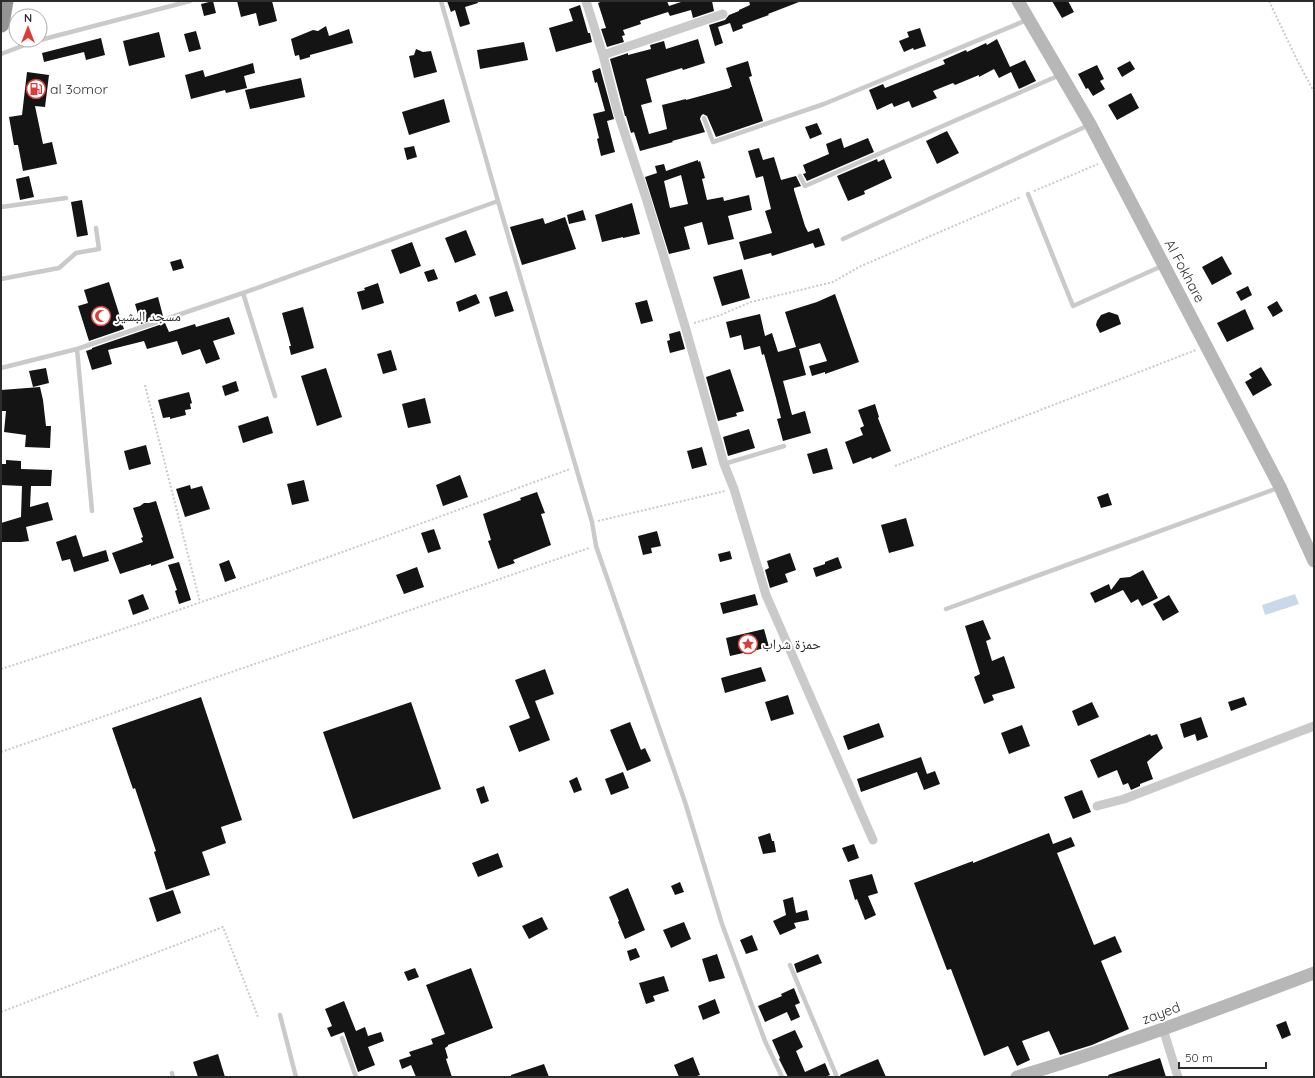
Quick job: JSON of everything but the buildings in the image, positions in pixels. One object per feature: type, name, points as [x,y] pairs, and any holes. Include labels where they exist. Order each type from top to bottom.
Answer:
[{"type":"highway","points":[[1,24],[6,1]]},
{"type":"street","points":[[586,1],[603,55],[617,110],[646,198],[685,326],[724,464],[734,489],[766,594],[873,840]]},
{"type":"street","name":"Al Fokhare","points":[[1018,1],[1090,124],[1280,487],[1314,561]]},
{"type":"street","points":[[603,55],[723,14]]},
{"type":"street","points":[[1097,806],[1124,799],[1314,726]]},
{"type":"street","name":"zayed","points":[[1017,1077],[1163,1029],[1314,973]]},
{"type":"street","points":[[1163,1029],[1178,1077]]},
{"type":"lane","points":[[48,38],[190,1]]},
{"type":"lane","points":[[441,1],[575,468],[592,522],[596,546],[685,804],[722,924],[765,1041],[782,1077]]},
{"type":"lane","points":[[704,118],[713,142],[824,104],[1029,19]]},
{"type":"lane","points":[[1,54],[17,48]]},
{"type":"lane","points":[[800,176],[805,186],[1062,74]]},
{"type":"lane","points":[[843,239],[1090,124]]},
{"type":"lane","points":[[1028,194],[1073,306],[1164,266]]},
{"type":"lane","points":[[1,207],[66,198]]},
{"type":"lane","points":[[1,368],[77,350],[498,202]]},
{"type":"lane","points":[[1,279],[59,268],[76,253],[99,249],[96,228]]},
{"type":"lane","points":[[242,293],[275,396]]},
{"type":"lane","points":[[77,350],[92,511]]},
{"type":"lane","points":[[724,464],[784,446]]},
{"type":"lane","points":[[946,609],[1280,487]]},
{"type":"lane","points":[[790,964],[837,1077]]},
{"type":"lane","points":[[280,1016],[296,1077]]},
{"type":"lane","points":[[342,1038],[356,1077]]},
{"type":"path","points":[[1269,1],[1314,92]]},
{"type":"path","points":[[685,326],[718,316],[751,302],[833,282],[861,266],[1109,160]]},
{"type":"path","points":[[895,466],[1206,346]]},
{"type":"path","points":[[145,385],[200,602]]},
{"type":"path","points":[[1,669],[110,634],[575,468]]},
{"type":"path","points":[[592,522],[734,489]]},
{"type":"path","points":[[1,752],[596,546]]},
{"type":"path","points":[[1,1012],[223,927],[258,1017]]},
{"type":"water","points":[[1295,594],[1299,604],[1265,615],[1262,605]]},
{"type":"place","name":"al 3omor","points":[[36,89]]},
{"type":"place","name":"مسجد البشير","points":[[101,316]]},
{"type":"place","name":"حمزة شراب","points":[[748,644]]}]
